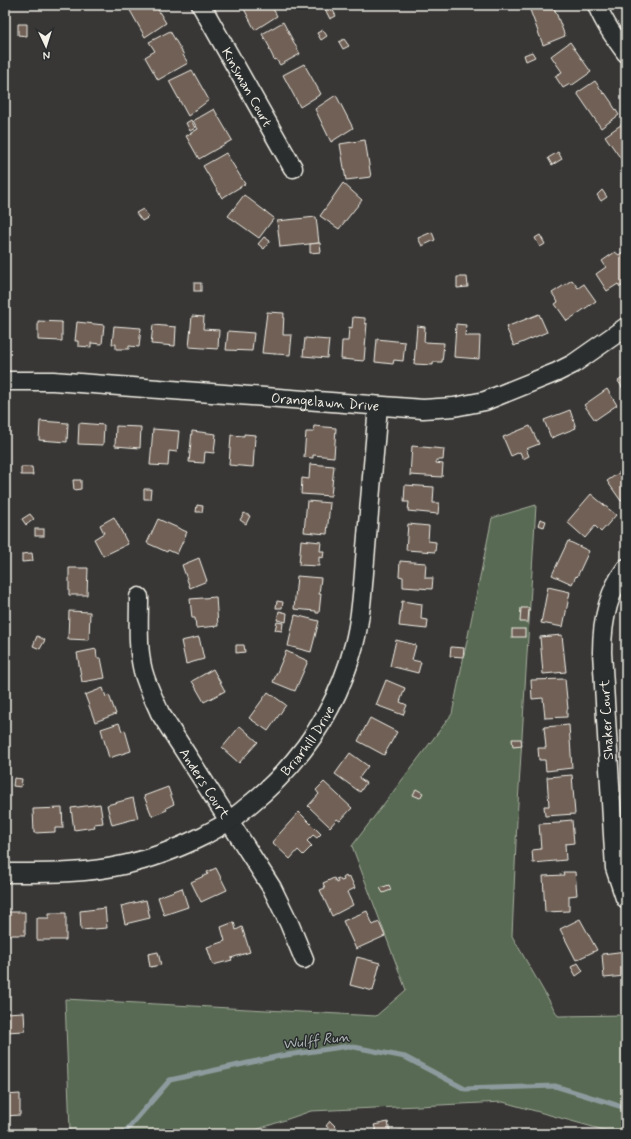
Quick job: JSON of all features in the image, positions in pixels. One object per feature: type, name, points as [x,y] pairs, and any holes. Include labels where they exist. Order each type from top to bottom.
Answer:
[{"type":"street","name":"Kinsman Court","points":[[201,5],[294,168]]},
{"type":"street","points":[[597,5],[600,14],[626,53]]},
{"type":"street","name":"Orangelawn Drive","points":[[5,381],[53,381],[423,409],[454,407],[485,402],[557,372],[573,364],[626,327]]},
{"type":"street","name":"Briarhill Drive","points":[[5,872],[55,873],[93,870],[123,865],[153,857],[182,846],[229,821],[265,792],[287,771],[306,747],[330,708],[345,674],[354,644],[361,607],[378,406]]},
{"type":"street","name":"Shaker Court","points":[[625,898],[615,868],[602,637],[605,615],[612,593],[626,568]]},
{"type":"street","name":"Anders Court","points":[[139,597],[139,647],[143,670],[150,692],[160,713],[272,888],[304,959]]},
{"type":"green space","points":[[536,505],[517,820],[512,936],[558,1016],[626,1015],[626,1134],[618,1134],[503,1102],[311,1111],[244,1134],[55,1134],[70,1131],[65,999],[376,1016],[406,990],[352,846],[452,714],[492,518]]},
{"type":"building","points":[[127,5],[155,5],[166,23],[145,37]]},
{"type":"building","points":[[242,5],[271,5],[277,16],[255,30]]},
{"type":"building","points":[[323,5],[330,5],[336,16],[330,19]]},
{"type":"building","points":[[543,5],[553,5],[565,36],[543,45],[530,10]]},
{"type":"building","points":[[283,22],[300,54],[280,65],[276,59],[274,60],[269,49],[270,48],[262,34]]},
{"type":"building","points":[[18,24],[27,24],[27,36],[18,35]]},
{"type":"building","points":[[323,30],[327,36],[321,40],[317,33]]},
{"type":"building","points":[[170,31],[188,63],[158,80],[145,57],[155,51],[149,42]]},
{"type":"building","points":[[344,39],[349,46],[343,49],[339,42]]},
{"type":"building","points":[[570,42],[591,72],[571,86],[570,84],[563,88],[555,76],[562,72],[551,56]]},
{"type":"building","points":[[532,52],[535,57],[526,61],[524,55]]},
{"type":"building","points":[[304,64],[321,94],[300,107],[283,75]]},
{"type":"building","points":[[192,70],[209,100],[188,116],[169,81]]},
{"type":"building","points":[[595,81],[604,94],[605,93],[619,115],[601,128],[577,93]]},
{"type":"building","points":[[336,95],[353,128],[331,142],[315,109]]},
{"type":"building","points":[[214,109],[232,140],[199,159],[186,136],[198,129],[193,121]]},
{"type":"building","points":[[191,120],[195,128],[190,131],[186,123]]},
{"type":"building","points":[[625,122],[626,124],[626,166],[605,136]]},
{"type":"building","points":[[365,140],[371,177],[346,180],[340,144]]},
{"type":"building","points":[[558,152],[562,159],[552,165],[548,158]]},
{"type":"building","points":[[226,153],[245,184],[222,198],[203,166]]},
{"type":"building","points":[[343,183],[362,200],[339,229],[320,216]]},
{"type":"building","points":[[602,190],[607,197],[601,201],[597,195]]},
{"type":"building","points":[[244,195],[274,218],[259,238],[228,216]]},
{"type":"building","points":[[143,209],[149,217],[142,221],[136,213]]},
{"type":"building","points":[[316,217],[319,243],[280,247],[277,221]]},
{"type":"building","points":[[432,232],[435,240],[422,246],[418,238]]},
{"type":"building","points":[[540,235],[545,244],[540,247],[535,238]]},
{"type":"building","points":[[264,237],[270,241],[264,249],[258,244]]},
{"type":"building","points":[[320,243],[321,252],[310,253],[310,244]]},
{"type":"building","points":[[624,251],[626,254],[626,283],[620,287],[618,284],[607,291],[596,274],[606,267],[602,261],[615,252],[619,255]]},
{"type":"building","points":[[457,277],[467,277],[468,287],[457,288]]},
{"type":"building","points":[[572,280],[578,288],[584,284],[596,301],[567,321],[555,304],[558,302],[552,293]]},
{"type":"building","points":[[194,283],[201,283],[201,291],[194,291]]},
{"type":"building","points":[[267,312],[284,313],[283,335],[292,335],[290,355],[262,353]]},
{"type":"building","points":[[539,314],[547,332],[514,346],[506,327]]},
{"type":"building","points":[[192,316],[204,317],[203,329],[219,330],[218,349],[189,347]]},
{"type":"building","points":[[353,317],[365,318],[365,324],[367,323],[364,361],[341,359],[342,341],[348,341],[349,327],[352,328]]},
{"type":"building","points":[[38,321],[62,322],[62,341],[38,340]]},
{"type":"building","points":[[77,322],[104,325],[102,344],[91,343],[91,347],[78,346],[78,341],[75,341]]},
{"type":"building","points":[[456,324],[466,325],[465,336],[480,336],[479,359],[454,357]]},
{"type":"building","points":[[153,325],[176,327],[175,346],[151,344]]},
{"type":"building","points":[[114,326],[141,328],[139,347],[129,346],[129,349],[116,349],[116,344],[112,344]]},
{"type":"building","points":[[417,326],[425,327],[424,342],[444,343],[442,362],[433,362],[433,365],[414,364]]},
{"type":"building","points":[[228,331],[254,333],[252,351],[226,350]]},
{"type":"building","points":[[305,338],[329,340],[327,358],[303,356]]},
{"type":"building","points":[[377,339],[405,342],[403,361],[394,360],[393,364],[375,362]]},
{"type":"building","points":[[626,376],[626,393],[618,381]]},
{"type":"building","points":[[607,389],[617,405],[595,420],[584,405]]},
{"type":"building","points":[[570,410],[576,428],[551,438],[544,420]]},
{"type":"building","points":[[40,421],[68,423],[67,442],[39,440]]},
{"type":"building","points":[[79,423],[104,425],[103,445],[78,444]]},
{"type":"building","points":[[116,426],[141,427],[140,448],[115,446]]},
{"type":"building","points":[[314,426],[336,428],[334,457],[313,455],[313,458],[304,457],[306,432],[313,432]]},
{"type":"building","points":[[530,426],[539,444],[526,449],[529,456],[523,459],[520,452],[511,456],[503,437]]},
{"type":"building","points":[[153,429],[179,431],[177,452],[169,451],[168,466],[150,465]]},
{"type":"building","points":[[192,431],[216,434],[214,453],[205,452],[204,463],[189,462]]},
{"type":"building","points":[[244,434],[256,435],[253,467],[229,465],[231,435],[244,436]]},
{"type":"building","points":[[412,446],[444,449],[443,460],[436,460],[436,463],[443,464],[442,477],[410,475]]},
{"type":"building","points":[[310,464],[334,466],[331,496],[301,494],[302,478],[309,479]]},
{"type":"building","points":[[21,467],[32,467],[33,475],[21,475]]},
{"type":"building","points":[[626,468],[626,497],[621,501],[607,481]]},
{"type":"building","points":[[73,480],[81,480],[81,489],[74,490]]},
{"type":"building","points":[[405,485],[434,487],[433,503],[439,503],[438,514],[408,511],[409,502],[404,502]]},
{"type":"building","points":[[144,489],[151,489],[150,499],[144,499]]},
{"type":"building","points":[[591,494],[616,515],[601,532],[595,526],[585,538],[567,522]]},
{"type":"building","points":[[307,501],[330,503],[327,534],[304,532]]},
{"type":"building","points":[[197,505],[203,506],[202,512],[196,512]]},
{"type":"building","points":[[244,513],[250,516],[246,524],[240,520]]},
{"type":"building","points":[[30,514],[34,519],[26,525],[22,519]]},
{"type":"building","points":[[114,517],[128,544],[103,556],[94,539],[104,533],[100,525]]},
{"type":"building","points":[[158,519],[187,532],[177,554],[168,550],[167,552],[147,543]]},
{"type":"building","points":[[540,519],[546,521],[544,527],[538,525]]},
{"type":"building","points":[[408,524],[429,526],[428,541],[436,542],[435,552],[406,550]]},
{"type":"building","points":[[35,529],[44,529],[44,536],[35,536]]},
{"type":"building","points":[[301,540],[321,542],[320,551],[324,551],[323,558],[319,557],[319,566],[299,565]]},
{"type":"building","points":[[568,541],[589,551],[577,577],[576,576],[572,584],[552,575]]},
{"type":"building","points":[[32,553],[33,561],[22,562],[22,554]]},
{"type":"building","points":[[199,558],[207,581],[190,588],[182,565]]},
{"type":"building","points":[[400,561],[426,563],[425,578],[433,578],[432,589],[403,587],[403,577],[399,576]]},
{"type":"building","points":[[69,568],[88,568],[87,595],[69,595]]},
{"type":"building","points":[[297,576],[321,578],[319,613],[316,613],[316,611],[294,609]]},
{"type":"building","points":[[548,587],[570,592],[563,627],[541,623]]},
{"type":"building","points":[[216,597],[218,626],[196,628],[195,618],[192,618],[190,599]]},
{"type":"building","points":[[277,601],[283,602],[282,608],[276,608]]},
{"type":"building","points":[[402,601],[422,604],[421,619],[428,620],[427,629],[399,626]]},
{"type":"building","points":[[521,608],[529,608],[528,622],[520,622]]},
{"type":"building","points":[[69,611],[90,612],[89,640],[68,639]]},
{"type":"building","points":[[279,611],[287,613],[286,622],[277,620]]},
{"type":"building","points":[[295,615],[319,621],[311,652],[288,646]]},
{"type":"building","points":[[277,622],[283,623],[282,631],[275,630]]},
{"type":"building","points":[[512,629],[525,629],[525,637],[512,637]]},
{"type":"building","points":[[562,635],[566,672],[543,674],[540,637]]},
{"type":"building","points":[[37,636],[45,640],[40,649],[33,646]]},
{"type":"building","points":[[199,637],[204,659],[186,664],[181,641]]},
{"type":"building","points":[[396,640],[416,645],[412,660],[421,662],[418,673],[390,666]]},
{"type":"building","points":[[236,645],[244,645],[245,652],[236,653]]},
{"type":"building","points":[[451,647],[464,648],[463,657],[450,656]]},
{"type":"building","points":[[96,649],[97,658],[101,658],[105,678],[82,682],[77,653]]},
{"type":"building","points":[[286,651],[308,661],[295,691],[273,682]]},
{"type":"building","points":[[213,669],[225,691],[204,702],[192,681]]},
{"type":"building","points":[[565,679],[568,709],[567,717],[545,718],[543,698],[532,699],[531,680]]},
{"type":"building","points":[[386,680],[405,688],[400,702],[407,705],[403,715],[376,705]]},
{"type":"building","points":[[103,688],[106,697],[109,695],[116,714],[95,722],[85,695]]},
{"type":"building","points":[[268,692],[286,705],[268,731],[249,718]]},
{"type":"building","points":[[370,718],[397,732],[384,755],[358,741]]},
{"type":"building","points":[[119,723],[122,731],[125,730],[131,751],[109,758],[101,729]]},
{"type":"building","points":[[569,725],[572,768],[546,771],[545,760],[539,760],[538,748],[546,748],[544,727]]},
{"type":"building","points":[[240,726],[258,742],[239,763],[222,748]]},
{"type":"building","points":[[512,739],[521,739],[522,746],[513,747]]},
{"type":"building","points":[[350,753],[368,766],[359,778],[366,783],[360,792],[335,774]]},
{"type":"building","points":[[572,775],[575,814],[545,816],[544,806],[549,806],[547,777]]},
{"type":"building","points":[[14,778],[22,779],[21,787],[13,786]]},
{"type":"building","points":[[324,782],[352,808],[340,821],[337,819],[330,827],[308,806],[319,794],[316,790]]},
{"type":"building","points":[[168,787],[174,804],[166,808],[167,810],[152,816],[144,796]]},
{"type":"building","points":[[416,789],[423,793],[420,798],[413,795]]},
{"type":"building","points":[[133,798],[138,818],[112,825],[107,805]]},
{"type":"building","points":[[100,804],[103,823],[94,824],[95,827],[74,830],[71,808]]},
{"type":"building","points":[[62,808],[63,828],[55,828],[55,832],[34,833],[33,809]]},
{"type":"building","points":[[299,812],[321,834],[317,838],[313,835],[307,841],[312,846],[303,855],[298,850],[290,859],[272,842]]},
{"type":"building","points":[[572,820],[574,843],[565,844],[566,860],[533,863],[532,850],[541,849],[539,824],[560,823],[561,821]]},
{"type":"building","points":[[216,868],[227,890],[201,902],[191,882],[208,874],[207,872]]},
{"type":"building","points":[[563,872],[575,872],[577,895],[569,896],[569,911],[545,912],[543,876],[564,875]]},
{"type":"building","points":[[346,876],[347,878],[350,877],[355,888],[347,892],[353,905],[332,916],[320,890],[325,888],[323,883],[334,878],[336,883],[338,882],[336,879],[339,878],[341,881],[344,880],[343,878]]},
{"type":"building","points":[[389,885],[391,890],[383,893],[380,888]]},
{"type":"building","points":[[182,888],[188,907],[164,915],[158,897]]},
{"type":"building","points":[[146,900],[150,918],[125,924],[121,906]]},
{"type":"building","points":[[105,908],[107,928],[81,930],[80,911]]},
{"type":"building","points":[[367,911],[373,925],[379,922],[385,936],[356,949],[343,921]]},
{"type":"building","points":[[6,912],[25,912],[25,935],[5,935]]},
{"type":"building","points":[[49,913],[66,913],[66,940],[37,940],[37,918],[49,918]]},
{"type":"building","points":[[580,919],[597,950],[576,960],[560,929]]},
{"type":"building","points":[[234,922],[236,930],[242,927],[250,952],[231,958],[232,960],[213,965],[207,947],[225,941],[221,927]]},
{"type":"building","points":[[626,951],[626,984],[625,976],[604,978],[602,954]]},
{"type":"building","points":[[158,952],[161,965],[150,967],[148,954]]},
{"type":"building","points":[[357,957],[380,963],[373,991],[350,985]]},
{"type":"building","points":[[578,963],[583,971],[576,976],[571,967]]},
{"type":"building","points":[[24,1012],[25,1031],[5,1032],[5,1013]]},
{"type":"building","points":[[20,1094],[20,1115],[5,1116],[5,1095]]},
{"type":"building","points":[[330,1121],[337,1128],[333,1132],[326,1126]]},
{"type":"building","points":[[388,1122],[390,1133],[402,1130],[402,1134],[377,1134],[374,1125]]},
{"type":"waterway","name":"Wulff Run","points":[[120,1134],[125,1132],[170,1080],[280,1056],[349,1046],[405,1057],[465,1089],[555,1086],[626,1108]]}]
